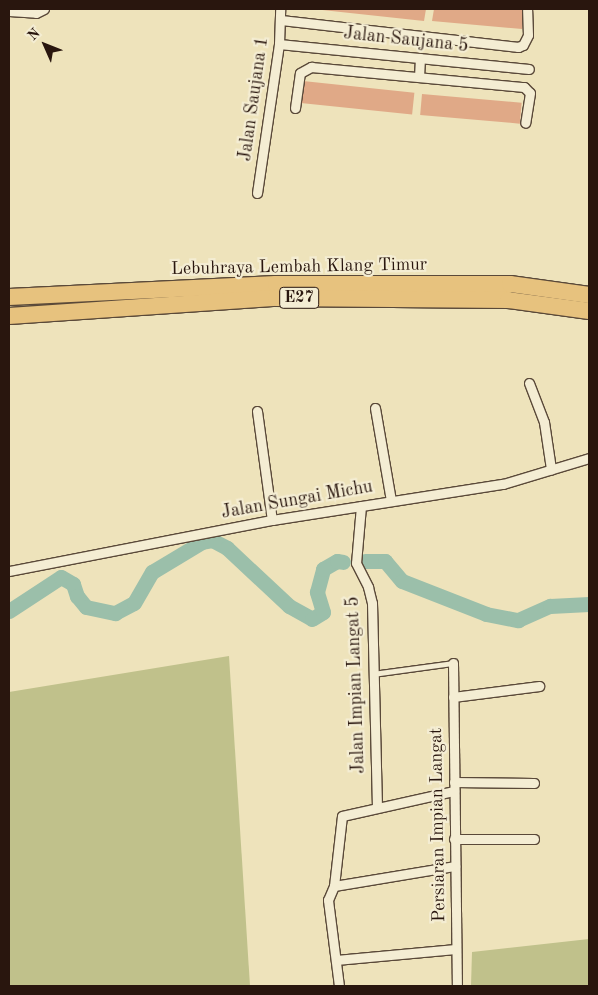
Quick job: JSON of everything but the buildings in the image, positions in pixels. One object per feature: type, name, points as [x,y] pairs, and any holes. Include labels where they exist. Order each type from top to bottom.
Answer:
[{"type":"highway","name":"Lebuhraya Lembah Klang Timur","points":[[9,297],[276,284],[510,284],[589,295]]},
{"type":"highway","name":"Lebuhraya Lembah Klang Timur","points":[[9,316],[276,298],[508,300],[589,311]]},
{"type":"street","points":[[9,11],[36,13],[44,9]]},
{"type":"street","name":"Jalan Saujana 1","points":[[257,193],[279,44],[280,9]]},
{"type":"street","name":"Jalan Saujana 5","points":[[281,20],[518,47],[523,45],[528,36],[527,10]]},
{"type":"street","name":"Jalan Saujana 5","points":[[279,44],[529,69]]},
{"type":"street","points":[[419,77],[420,58]]},
{"type":"street","points":[[295,108],[300,73],[304,68],[524,87],[530,93],[525,123]]},
{"type":"street","points":[[529,383],[544,422],[551,469]]},
{"type":"street","points":[[375,408],[391,501]]},
{"type":"street","points":[[257,410],[272,520]]},
{"type":"street","name":"Jalan Sungai Michu","points":[[9,571],[272,520],[503,484],[589,458]]},
{"type":"street","name":"Jalan Impian Langat 5","points":[[362,506],[356,563],[372,603],[377,806]]},
{"type":"street","name":"Persiaran Impian Langat","points":[[453,663],[454,866],[457,986]]},
{"type":"street","points":[[453,697],[539,686]]},
{"type":"street","points":[[339,986],[328,900],[334,886],[342,816],[454,787],[534,783]]},
{"type":"street","points":[[454,839],[534,839]]},
{"type":"street","points":[[334,886],[454,866]]},
{"type":"street","points":[[336,960],[456,949]]},
{"type":"lane","points":[[373,674],[453,663]]},
{"type":"green space","points":[[229,656],[250,986],[9,986],[9,692]]},
{"type":"green space","points":[[589,939],[589,986],[471,986],[472,952]]},
{"type":"waterway","points":[[9,611],[61,577],[73,584],[77,596],[86,607],[115,613],[134,603],[152,572],[202,542],[212,540],[227,548],[289,606],[312,619],[323,612],[317,592],[323,569],[337,561],[343,562]]},
{"type":"waterway","points":[[365,561],[385,561],[402,581],[486,614],[518,620],[550,606],[589,604]]}]
